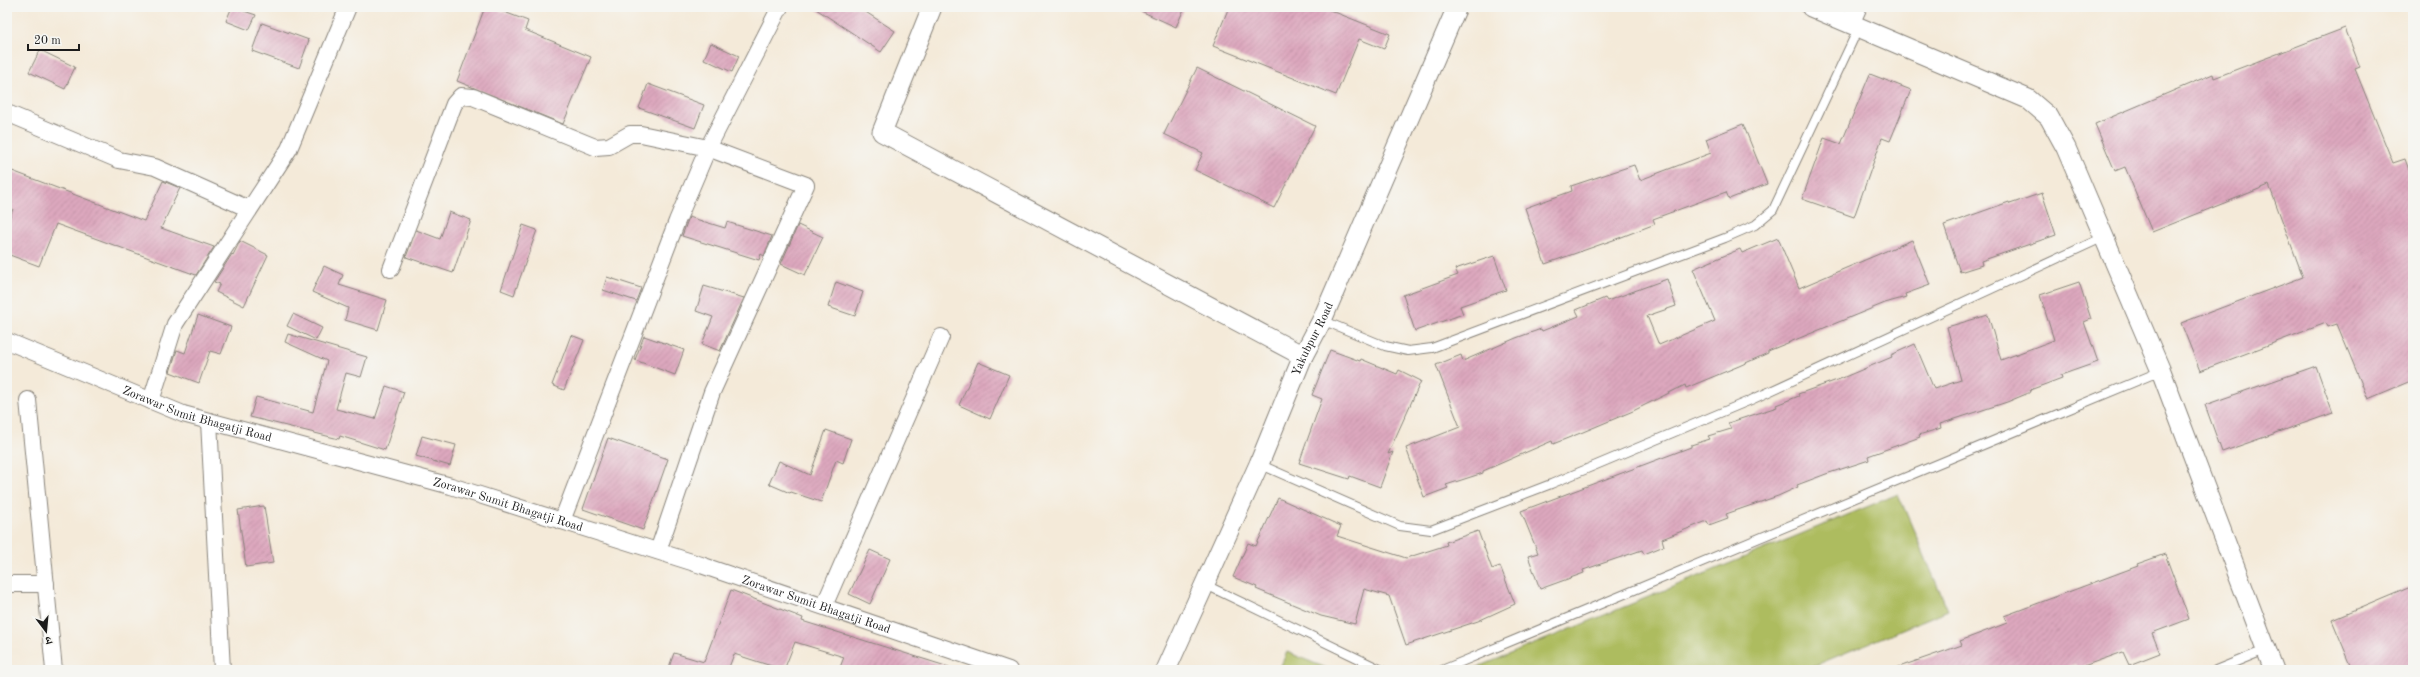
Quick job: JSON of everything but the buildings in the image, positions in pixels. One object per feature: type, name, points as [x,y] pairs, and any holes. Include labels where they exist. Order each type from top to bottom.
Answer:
[{"type":"street","points":[[151,401],[175,324],[289,149],[348,7]]},
{"type":"street","points":[[562,521],[675,227],[708,148],[780,7]]},
{"type":"street","points":[[932,7],[882,132],[1303,356]]},
{"type":"street","name":"Yakubpur Road","points":[[1166,670],[1206,585],[1259,464],[1303,356],[1322,320],[1457,7]]},
{"type":"street","points":[[1810,7],[1855,19],[2028,99],[2048,118],[2066,148],[2161,371],[2265,650],[2274,670]]},
{"type":"street","points":[[390,270],[454,104],[461,96],[473,97],[595,147],[608,146],[630,134],[640,134],[708,148],[806,185],[712,392],[658,551]]},
{"type":"street","points":[[7,113],[119,160],[155,167],[249,209]]},
{"type":"street","points":[[824,606],[941,337]]},
{"type":"street","name":"Zorawar Sumit Bhagatji Road","points":[[7,341],[183,414],[452,486],[658,551],[824,606],[1009,670]]},
{"type":"street","points":[[28,400],[54,670]]},
{"type":"street","points":[[209,421],[222,670]]},
{"type":"street","points":[[7,584],[46,584]]},
{"type":"lane","points":[[1322,320],[1385,346],[1408,351],[1432,348],[1718,241],[1755,225],[1773,210],[1855,19]]},
{"type":"lane","points":[[1259,464],[1400,526],[1431,530],[1558,481],[1751,400],[2104,237]]},
{"type":"lane","points":[[1442,670],[2161,371]]},
{"type":"lane","points":[[1206,585],[1382,670]]},
{"type":"lane","points":[[2216,670],[2265,650]]},
{"type":"green space","points":[[1898,494],[1948,610],[1804,670],[1471,670]]},
{"type":"green space","points":[[1287,652],[1331,670],[1279,670]]}]
